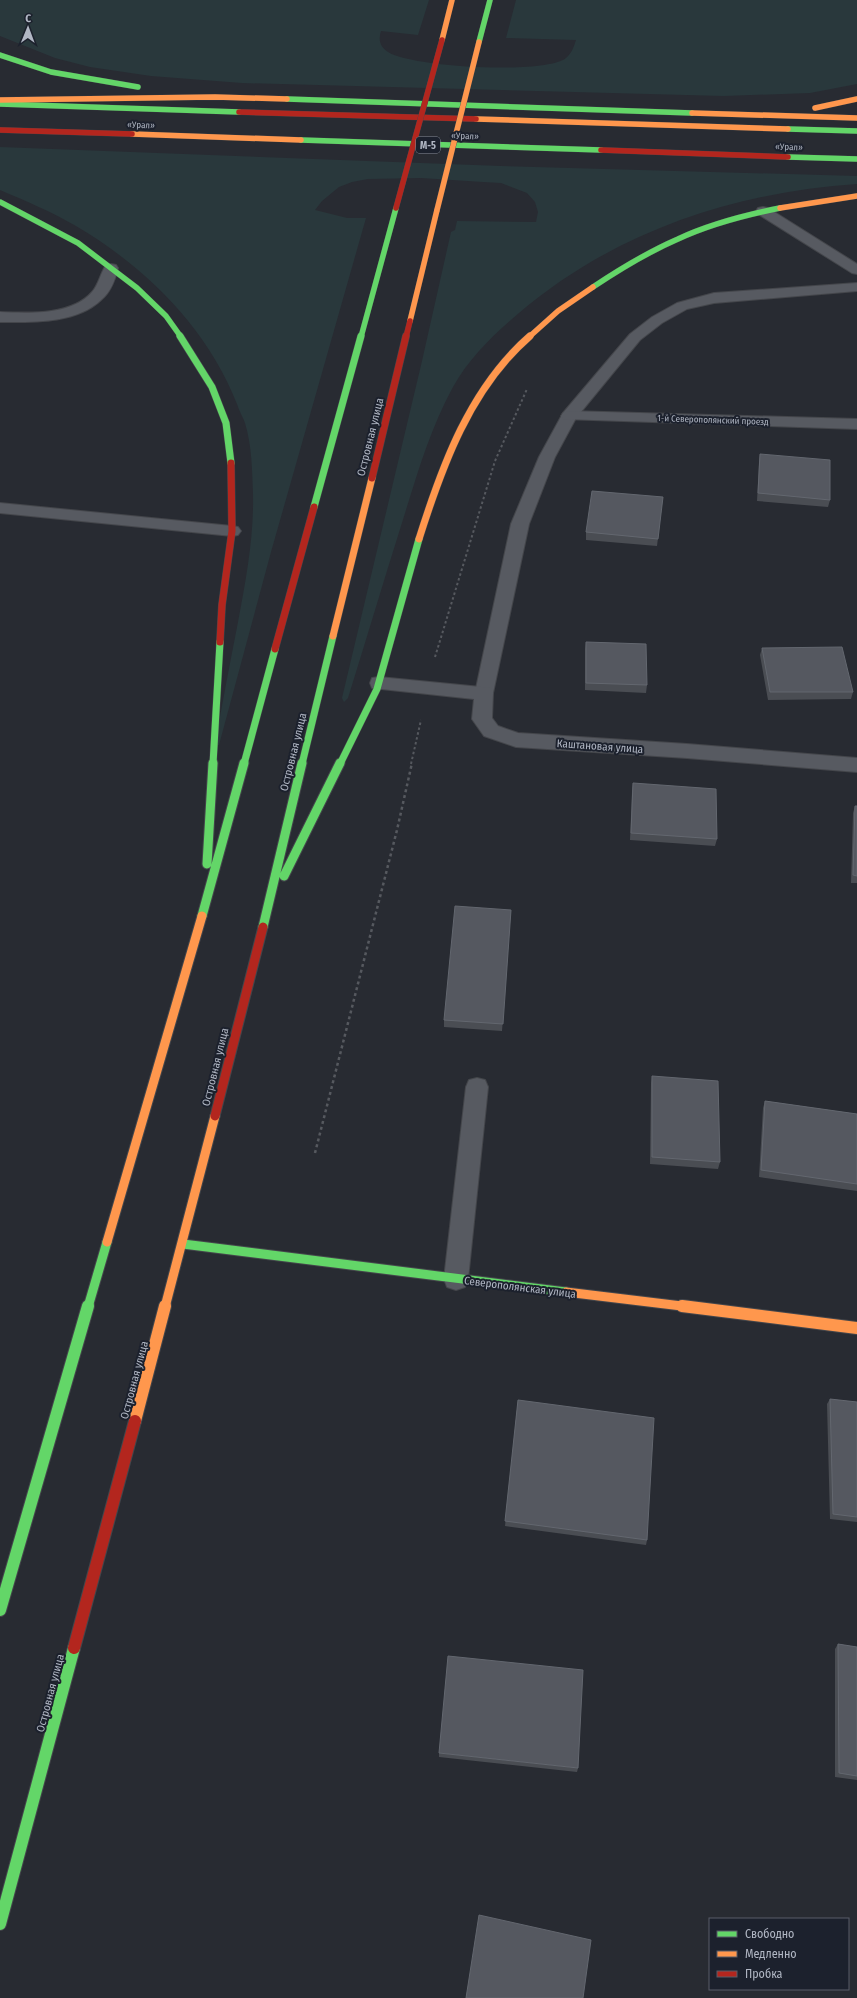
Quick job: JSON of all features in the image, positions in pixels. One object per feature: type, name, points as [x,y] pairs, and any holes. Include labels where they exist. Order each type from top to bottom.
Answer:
[{"type":"main road","points":[[0,1610],[204,908],[452,0]]},
{"type":"main road","name":"Островная улица","points":[[0,1924],[183,1244],[266,913],[437,210],[490,0]]},
{"type":"main road","points":[[0,55],[38,69],[70,77],[153,90],[215,97]]},
{"type":"main road","points":[[0,100],[215,97],[857,118]]},
{"type":"main road","points":[[752,114],[802,110],[857,99]]},
{"type":"main road","name":"«Урал»","points":[[0,104],[857,130]]},
{"type":"main road","name":"«Урал»","points":[[0,130],[857,159]]},
{"type":"main road","points":[[266,913],[379,683],[434,493],[458,432],[480,392],[507,357],[545,319],[586,291],[640,258],[690,234],[764,211],[816,201],[857,196]]},
{"type":"main road","points":[[0,202],[78,243],[112,268],[166,316],[190,349],[212,387],[226,423],[232,467],[232,531],[222,605],[204,908]]},
{"type":"main road","name":"Северополянская улица","points":[[183,1244],[857,1328]]},
{"type":"street","points":[[764,211],[857,270]]},
{"type":"street","points":[[0,317],[49,316],[70,311],[102,293],[109,281],[112,268]]},
{"type":"street","name":"Каштановая улица","points":[[857,287],[714,298],[682,306],[657,320],[635,338],[569,416],[547,457],[520,524],[484,693],[482,719],[491,731],[516,740],[687,751],[857,765]]},
{"type":"street","name":"1-й Северополянский проезд","points":[[569,416],[857,424]]},
{"type":"street","points":[[0,508],[232,531]]},
{"type":"street","points":[[379,683],[484,693]]},
{"type":"street","points":[[456,1279],[477,1087]]},
{"type":"path","points":[[315,1153],[397,830],[422,713]]},
{"type":"shaded area","points":[[0,0],[429,0],[418,35],[381,31],[380,43],[385,50],[401,57],[422,62],[506,68],[553,63],[566,58],[576,40],[506,38],[516,0],[857,0],[857,84],[810,93],[724,96],[242,83],[151,76],[90,67],[55,58],[0,36]]},
{"type":"shaded area","points":[[0,147],[501,166],[857,176],[857,184],[766,196],[721,207],[678,221],[635,239],[595,260],[556,285],[519,313],[491,338],[474,356],[459,376],[444,404],[430,438],[348,698],[344,702],[342,698],[451,232],[455,230],[457,221],[536,222],[538,212],[535,202],[527,193],[501,183],[421,178],[368,179],[352,182],[339,187],[322,201],[315,210],[347,218],[366,218],[271,552],[219,745],[215,745],[244,590],[251,542],[253,494],[250,449],[245,423],[224,376],[209,350],[192,325],[172,302],[150,281],[127,261],[76,226],[48,211],[0,190]]},
{"type":"building","points":[[760,454],[830,460],[830,500],[758,493]]},
{"type":"building","points":[[592,491],[663,497],[658,539],[586,532]]},
{"type":"building","points":[[586,642],[646,644],[647,685],[586,683]]},
{"type":"building","points":[[842,647],[853,692],[770,692],[762,648]]},
{"type":"building","points":[[633,783],[716,789],[717,839],[631,833]]},
{"type":"building","points":[[855,806],[857,806],[857,876],[853,875]]},
{"type":"building","points":[[455,906],[511,910],[503,1024],[444,1020]]},
{"type":"building","points":[[652,1076],[718,1081],[720,1162],[652,1157]]},
{"type":"building","points":[[765,1101],[857,1114],[857,1184],[761,1170]]},
{"type":"building","points":[[830,1399],[857,1402],[857,1517],[833,1514]]},
{"type":"building","points":[[518,1400],[654,1418],[647,1540],[505,1521]]},
{"type":"building","points":[[838,1644],[857,1647],[857,1776],[839,1773]]},
{"type":"building","points":[[448,1656],[583,1670],[578,1768],[439,1753]]},
{"type":"building","points":[[479,1915],[591,1940],[583,1998],[466,1998]]},
{"type":"traffic: fast","points":[[479,42],[490,0]]},
{"type":"traffic: fast","points":[[0,55],[51,72],[138,87]]},
{"type":"traffic: fast","points":[[287,99],[692,113]]},
{"type":"traffic: fast","points":[[0,104],[239,112]]},
{"type":"traffic: fast","points":[[788,129],[857,131]]},
{"type":"traffic: fast","points":[[301,140],[601,150]]},
{"type":"traffic: fast","points":[[788,157],[857,159]]},
{"type":"traffic: fast","points":[[0,202],[78,243],[137,288],[166,316],[190,349],[212,387],[226,423],[231,463]]},
{"type":"traffic: fast","points":[[314,507],[396,208]]},
{"type":"traffic: fast","points":[[593,287],[646,254],[679,238],[728,221],[780,208]]},
{"type":"traffic: fast","points":[[284,876],[377,689],[419,539]]},
{"type":"traffic: fast","points":[[263,927],[333,636]]},
{"type":"traffic: fast","points":[[207,864],[220,642]]},
{"type":"traffic: fast","points":[[202,916],[275,649]]},
{"type":"traffic: fast","points":[[0,1610],[107,1242]]},
{"type":"traffic: fast","points":[[183,1244],[566,1292]]},
{"type":"traffic: fast","points":[[0,1924],[74,1648]]},
{"type":"traffic: slow","points":[[442,40],[452,0]]},
{"type":"traffic: slow","points":[[437,210],[479,42]]},
{"type":"traffic: slow","points":[[0,100],[215,97],[287,99]]},
{"type":"traffic: slow","points":[[815,108],[857,99]]},
{"type":"traffic: slow","points":[[692,113],[857,118]]},
{"type":"traffic: slow","points":[[476,119],[788,129]]},
{"type":"traffic: slow","points":[[132,134],[301,140]]},
{"type":"traffic: slow","points":[[780,208],[857,196]]},
{"type":"traffic: slow","points":[[410,321],[437,210]]},
{"type":"traffic: slow","points":[[419,539],[445,462],[461,427],[480,395],[502,365],[528,337],[558,311],[593,287]]},
{"type":"traffic: slow","points":[[333,636],[372,478]]},
{"type":"traffic: slow","points":[[107,1242],[202,916]]},
{"type":"traffic: slow","points":[[135,1421],[215,1116]]},
{"type":"traffic: slow","points":[[566,1292],[857,1328]]},
{"type":"traffic: jam","points":[[396,208],[442,40]]},
{"type":"traffic: jam","points":[[239,112],[476,119]]},
{"type":"traffic: jam","points":[[0,130],[132,134]]},
{"type":"traffic: jam","points":[[601,150],[788,157]]},
{"type":"traffic: jam","points":[[372,478],[410,321]]},
{"type":"traffic: jam","points":[[220,642],[222,605],[232,531],[231,463]]},
{"type":"traffic: jam","points":[[275,649],[314,507]]},
{"type":"traffic: jam","points":[[215,1116],[263,927]]},
{"type":"traffic: jam","points":[[74,1648],[135,1421]]}]
